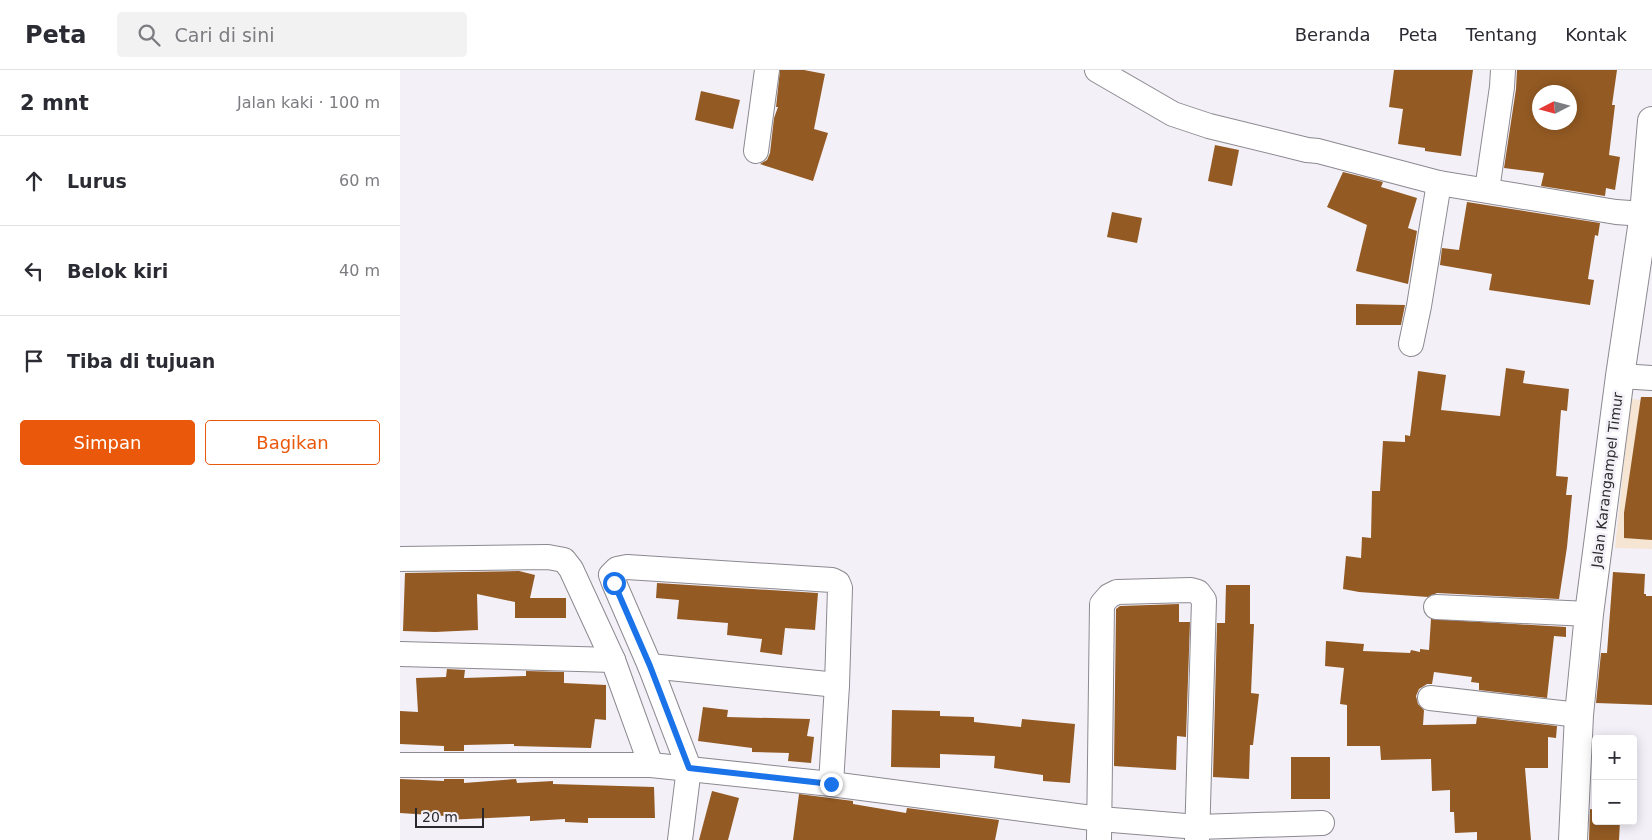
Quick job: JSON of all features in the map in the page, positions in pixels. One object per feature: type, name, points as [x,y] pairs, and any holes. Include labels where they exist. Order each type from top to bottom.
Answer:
[{"type":"street","points":[[756,151],[767,70]]},
{"type":"street","points":[[1097,70],[1173,114],[1209,126],[1318,151],[1440,183],[1616,212],[1644,214]]},
{"type":"street","points":[[1487,190],[1503,70]]},
{"type":"street","name":"Jalan Karangampel Timur","points":[[1573,840],[1579,715],[1589,614],[1620,376],[1644,214],[1652,121]]},
{"type":"street","points":[[1411,344],[1440,183]]},
{"type":"street","points":[[1620,376],[1652,378]]},
{"type":"street","points":[[400,559],[548,557],[564,560],[571,569],[613,660],[650,764]]},
{"type":"street","points":[[680,840],[689,768],[650,666],[611,575],[617,569],[628,567],[832,580],[838,583],[840,588],[837,685],[831,784]]},
{"type":"street","points":[[1100,829],[1102,604],[1109,596],[1117,592],[1191,590],[1198,592],[1204,600],[1198,834]]},
{"type":"street","points":[[1436,607],[1589,614]]},
{"type":"street","points":[[400,654],[613,660]]},
{"type":"street","points":[[650,666],[837,685]]},
{"type":"street","points":[[1430,698],[1579,715]]},
{"type":"street","points":[[400,764],[650,764],[831,784],[1100,829],[1198,834],[1322,823]]},
{"type":"shaded area","points":[[1632,399],[1652,401],[1652,549],[1615,548],[1630,403]]},
{"type":"building","points":[[780,70],[804,70],[825,74],[814,129],[828,133],[813,181],[760,164],[767,160],[770,153],[774,118],[778,107],[776,107]]},
{"type":"building","points":[[1394,70],[1473,70],[1461,156],[1425,151],[1425,148],[1398,144],[1403,109],[1389,107]]},
{"type":"building","points":[[1517,70],[1617,70],[1612,105],[1615,105],[1609,155],[1620,157],[1615,190],[1606,188],[1605,196],[1541,186],[1544,173],[1504,168],[1516,89]]},
{"type":"building","points":[[701,91],[740,100],[733,129],[695,120]]},
{"type":"building","points":[[1215,145],[1239,150],[1232,186],[1208,181]]},
{"type":"building","points":[[1343,172],[1383,182],[1381,187],[1417,198],[1408,228],[1417,231],[1408,284],[1356,271],[1367,225],[1327,207]]},
{"type":"building","points":[[1467,202],[1600,223],[1598,236],[1595,235],[1588,279],[1594,280],[1590,305],[1489,290],[1492,274],[1440,265],[1442,248],[1459,250]]},
{"type":"building","points":[[1112,212],[1142,218],[1137,243],[1107,237]]},
{"type":"building","points":[[1356,304],[1405,305],[1401,325],[1356,325]]},
{"type":"building","points":[[1506,368],[1525,371],[1523,383],[1569,389],[1567,411],[1561,410],[1556,476],[1568,477],[1566,495],[1572,495],[1559,599],[1437,593],[1428,597],[1343,589],[1346,556],[1361,558],[1362,537],[1371,538],[1372,491],[1380,491],[1383,441],[1405,442],[1405,435],[1410,436],[1418,371],[1446,375],[1441,410],[1500,416]]},
{"type":"building","points":[[1641,397],[1652,397],[1652,540],[1624,538],[1624,513]]},
{"type":"building","points":[[519,571],[535,575],[530,598],[566,598],[566,618],[515,618],[515,602],[477,594],[478,630],[403,631],[405,573]]},
{"type":"building","points":[[1613,572],[1645,574],[1644,594],[1652,596],[1652,705],[1596,703],[1601,653],[1607,653]]},
{"type":"building","points":[[657,583],[818,593],[815,630],[785,628],[782,655],[760,652],[762,639],[727,635],[728,623],[677,619],[679,600],[656,598]]},
{"type":"building","points":[[1226,585],[1250,585],[1250,624],[1254,624],[1251,693],[1259,694],[1253,745],[1250,745],[1249,779],[1213,777],[1217,623],[1225,623]]},
{"type":"building","points":[[1179,604],[1179,622],[1190,622],[1186,737],[1177,736],[1176,770],[1114,766],[1116,609],[1120,606]]},
{"type":"building","points":[[1431,619],[1566,627],[1566,637],[1554,636],[1547,698],[1479,690],[1479,683],[1471,682],[1472,677],[1434,672],[1432,684],[1427,684],[1419,689],[1416,696],[1418,704],[1424,710],[1423,725],[1476,724],[1477,717],[1557,726],[1556,738],[1548,737],[1548,768],[1525,768],[1531,840],[1477,840],[1477,832],[1455,833],[1454,812],[1450,812],[1450,790],[1432,791],[1431,759],[1381,760],[1380,746],[1347,746],[1347,705],[1340,704],[1344,668],[1325,666],[1326,641],[1364,644],[1363,651],[1410,653],[1411,650],[1420,652],[1420,649],[1429,650]]},
{"type":"building","points":[[447,669],[465,670],[464,678],[526,676],[526,671],[564,672],[564,683],[606,685],[606,720],[595,719],[591,748],[514,746],[514,744],[464,745],[464,751],[444,751],[444,746],[400,744],[400,711],[418,712],[416,678],[446,677]]},
{"type":"building","points":[[703,707],[728,710],[727,717],[810,719],[807,736],[814,737],[811,763],[788,761],[789,753],[752,752],[752,748],[698,741]]},
{"type":"building","points":[[892,710],[940,711],[940,716],[974,717],[974,722],[1021,727],[1022,719],[1075,724],[1070,783],[1043,781],[1043,775],[994,768],[995,756],[940,754],[940,768],[891,767]]},
{"type":"building","points":[[1291,757],[1330,757],[1330,799],[1291,799]]},
{"type":"building","points":[[400,779],[444,781],[444,779],[464,779],[464,783],[516,779],[517,783],[553,781],[553,784],[654,787],[655,818],[588,818],[588,823],[565,822],[565,819],[530,821],[530,816],[445,820],[445,816],[400,813]]},
{"type":"building","points":[[712,791],[739,798],[728,840],[699,840]]},
{"type":"building","points":[[799,794],[853,801],[853,804],[906,813],[907,808],[999,820],[995,840],[793,840]]},
{"type":"building","points":[[1590,809],[1592,809],[1592,825],[1620,825],[1619,840],[1589,840]]},
{"type":"route","points":[[614,583],[650,666],[689,768],[831,784]]}]
